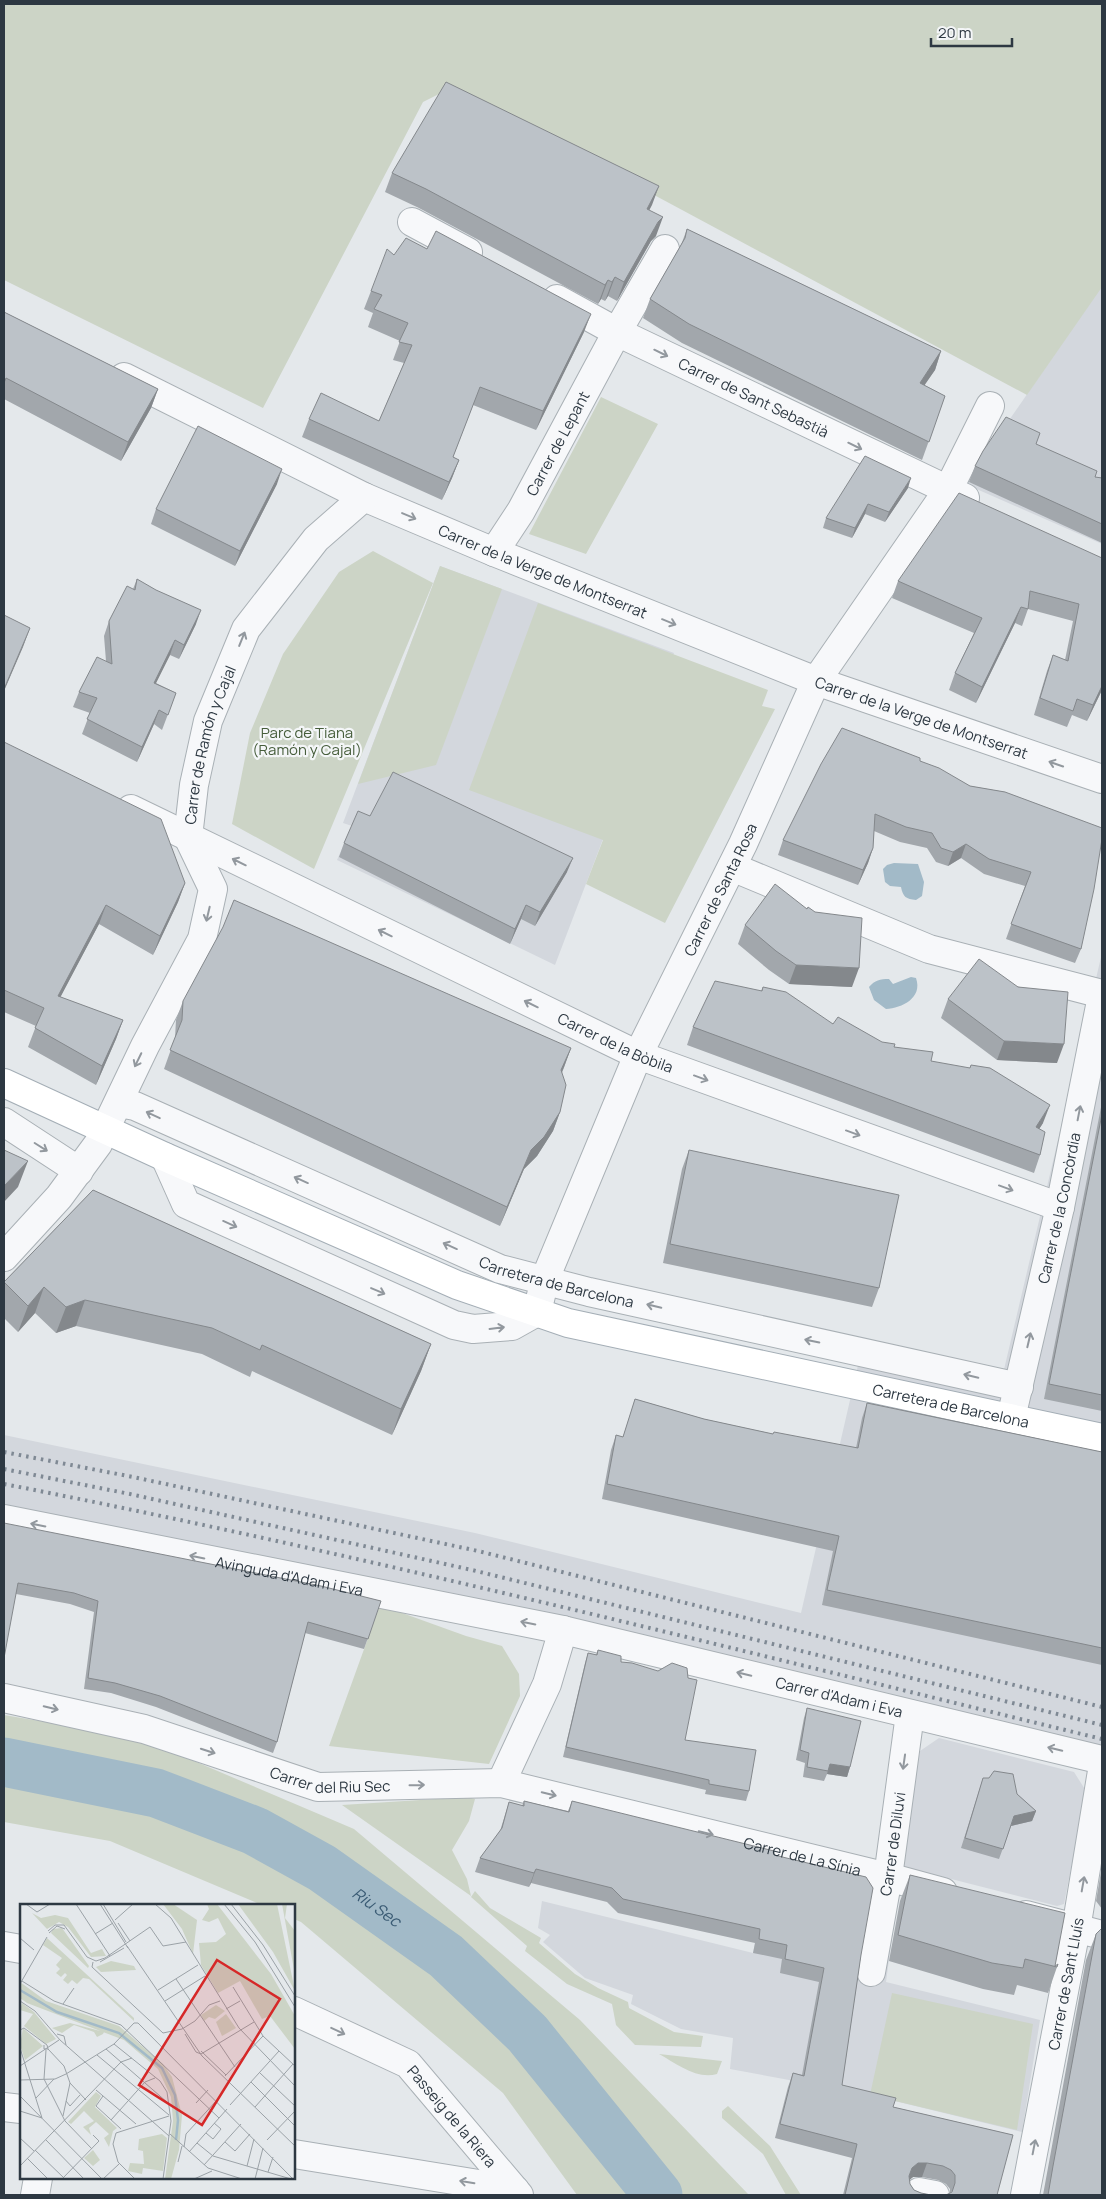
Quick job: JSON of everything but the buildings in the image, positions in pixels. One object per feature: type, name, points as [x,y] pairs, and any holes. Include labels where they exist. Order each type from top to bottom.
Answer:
[{"type":"main road","name":"Carretera de Barcelona","points":[[4,1083],[165,1157],[457,1285],[537,1312],[568,1322],[1102,1438]]},
{"type":"street","points":[[412,222],[489,263]]},
{"type":"street","name":"Carrer de Lepant","points":[[494,552],[521,511],[617,332],[665,249]]},
{"type":"street","name":"Carrer de Sant Sebastià","points":[[532,286],[617,332],[984,507]]},
{"type":"street","name":"Carrer de la Verge de Montserrat","points":[[98,364],[364,497],[494,552],[816,681],[1102,779]]},
{"type":"street","name":"Carrer de Santa Rosa","points":[[537,1312],[545,1279],[638,1055],[732,868],[816,681],[948,490],[990,406]]},
{"type":"street","name":"Carrer de Ramón y Cajal","points":[[4,1256],[59,1197],[106,1130],[145,1046],[202,939],[213,889],[188,836],[194,785],[208,721],[246,629],[316,538],[364,497]]},
{"type":"street","name":"Carrer de la Bòbila","points":[[106,797],[638,1055],[1060,1207]]},
{"type":"street","points":[[732,868],[930,949],[1102,995]]},
{"type":"street","name":"Carrer de la Concòrdia","points":[[1011,1419],[1060,1207],[1102,995]]},
{"type":"street","name":"Carretera de Barcelona","points":[[119,1102],[135,1106],[500,1269],[545,1279],[589,1292],[1018,1387]]},
{"type":"street","points":[[4,1122],[79,1171]]},
{"type":"street","points":[[165,1157],[186,1204],[454,1325],[473,1328],[512,1326],[537,1312]]},
{"type":"street","name":"Avinguda d'Adam i Eva","points":[[4,1519],[569,1632]]},
{"type":"street","points":[[501,1783],[569,1632]]},
{"type":"street","name":"Carrer d'Adam i Eva","points":[[569,1632],[1102,1760]]},
{"type":"street","name":"Carrer del Riu Sec","points":[[4,1698],[144,1729],[318,1787],[501,1783]]},
{"type":"street","name":"Carrer de Diluvi","points":[[871,1972],[888,1877],[910,1714]]},
{"type":"street","name":"Carrer de Sant Lluís","points":[[1025,2195],[1076,1929],[1102,1771]]},
{"type":"street","name":"Carrer de La Sínia","points":[[501,1783],[888,1877],[968,1899]]},
{"type":"street","points":[[1006,1910],[1102,1935]]},
{"type":"street","points":[[4,1946],[20,1949]]},
{"type":"street","name":"Passeig de la Riera","points":[[295,2011],[408,2064],[517,2193]]},
{"type":"street","points":[[4,2107],[20,2109]]},
{"type":"street","points":[[295,2154],[517,2193]]},
{"type":"street","points":[[36,2195],[38,2179]]},
{"type":"shaded area","points":[[1102,287],[1102,544],[965,484]]},
{"type":"shaded area","points":[[440,566],[674,653],[555,965],[337,860],[352,826],[343,823]]},
{"type":"shaded area","points":[[1102,953],[1102,1753],[464,1601],[4,1505],[4,1435],[475,1533],[801,1613],[862,1348],[1002,1378]]},
{"type":"shaded area","points":[[939,1738],[1074,1772],[1086,1791],[1064,1904],[1057,1906],[904,1867],[901,1863],[920,1751]]},
{"type":"shaded area","points":[[898,1893],[886,1982],[1040,2020],[1022,2132],[870,2095],[730,2069],[733,2038],[681,2029],[631,2004],[633,1995],[585,1978],[543,1942],[550,1935],[538,1928],[542,1901],[753,1953],[755,1943]]},
{"type":"green space","points":[[4,4],[1102,4],[1102,287],[1027,395],[453,87],[423,102],[263,408],[4,280]]},
{"type":"green space","points":[[601,397],[658,424],[586,554],[529,534]]},
{"type":"green space","name":"Parc de Tiana (Ramón y Cajal)","points":[[373,551],[433,583],[314,869],[232,824],[250,733],[283,654],[339,572]]},
{"type":"green space","points":[[440,566],[502,589],[436,765],[358,784]]},
{"type":"green space","points":[[538,603],[768,690],[762,706],[775,709],[665,923],[586,884],[603,840],[469,790]]},
{"type":"green space","points":[[380,1605],[466,1636],[502,1646],[519,1674],[520,1696],[489,1764],[329,1746]]},
{"type":"green space","points":[[4,1715],[140,1738],[354,1829],[580,2020],[749,2195],[577,2195],[503,2093],[301,1922],[295,1919],[295,1904],[260,1904],[110,1841],[4,1822]]},
{"type":"green space","points":[[467,1797],[475,1799],[469,1821],[452,1850],[467,1879],[471,1896],[342,1805]]},
{"type":"green space","points":[[475,1891],[490,1908],[541,1938],[539,1943],[575,1974],[598,1988],[628,2002],[629,2008],[674,2032],[703,2036],[701,2047],[635,2045],[616,2025],[612,2004],[567,1984],[525,1951],[527,1946],[471,1897]]},
{"type":"green space","points":[[892,1993],[1033,2024],[1017,2130],[870,2095]]},
{"type":"green space","points":[[659,2054],[722,2061],[717,2074],[702,2075],[687,2070]]},
{"type":"green space","points":[[728,2106],[770,2146],[801,2195],[786,2195],[763,2154],[722,2118],[722,2111]]},
{"type":"water","points":[[894,863],[918,864],[924,882],[922,896],[916,900],[907,898],[901,887],[890,886],[885,882],[883,869],[887,865]]},
{"type":"water","points":[[911,977],[916,978],[917,991],[910,1001],[898,1007],[886,1009],[874,1000],[869,987],[876,981],[889,979],[893,984]]},
{"type":"waterway","name":"Riu Sec","points":[[4,1762],[156,1793],[255,1831],[322,1868],[446,1956],[527,2033],[658,2195]]},
{"type":"railway","points":[[4,1452],[133,1477],[478,1551],[1102,1707]]},
{"type":"railway","points":[[4,1469],[130,1494],[472,1570],[1102,1725]]},
{"type":"railway","points":[[4,1484],[142,1512],[417,1573],[1102,1739]]}]
